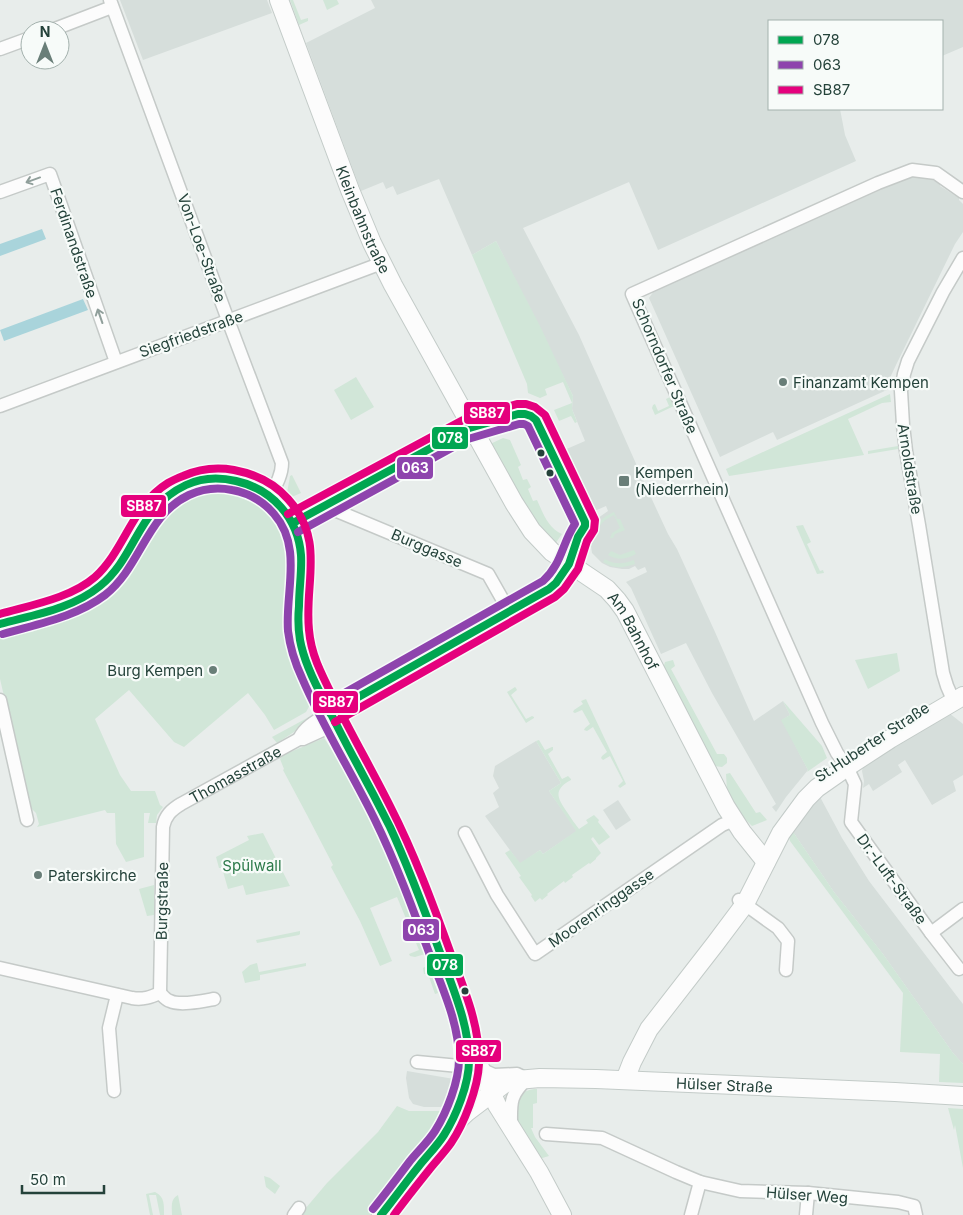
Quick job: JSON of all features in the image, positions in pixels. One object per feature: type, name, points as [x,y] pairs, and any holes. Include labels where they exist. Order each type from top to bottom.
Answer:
[{"type":"street","name":"Kleinbahnstraße","points":[[279,0],[362,221],[382,263],[472,426]]},
{"type":"street","points":[[70,22],[111,4]]},
{"type":"street","name":"Von-Loe-Straße","points":[[111,4],[282,462],[279,478],[270,496]]},
{"type":"street","points":[[0,50],[20,42]]},
{"type":"street","name":"Schorndorfer Straße","points":[[844,763],[815,708],[632,294],[878,183],[912,170],[936,173],[963,192]]},
{"type":"street","name":"Ferdinandstraße","points":[[0,192],[50,174],[116,362]]},
{"type":"street","name":"Arnoldstraße","points":[[957,694],[943,674],[906,451],[901,391],[908,361],[942,292],[963,258]]},
{"type":"street","name":"Siegfriedstraße","points":[[0,406],[382,263]]},
{"type":"street","points":[[293,523],[472,426]]},
{"type":"street","name":"Am Bahnhof","points":[[472,426],[514,503],[532,531],[552,552],[607,589],[626,611],[704,767],[734,820],[763,858]]},
{"type":"street","points":[[0,624],[59,606],[82,598],[92,592],[116,568],[142,524],[156,506],[168,495],[186,485],[205,480],[227,479],[240,481],[270,496],[285,511],[293,523],[299,539],[301,559],[297,628],[300,645],[309,671],[394,836],[441,954],[468,1043],[475,1054],[468,1067],[468,1078],[463,1094],[447,1131],[381,1215]]},
{"type":"street","name":"Burggasse","points":[[325,506],[488,574],[509,612]]},
{"type":"street","name":"Thomasstraße","points":[[171,811],[180,804],[299,739],[302,732],[314,722],[333,718],[549,589],[556,583],[569,564]]},
{"type":"street","name":"St.Huberter Straße","points":[[625,1080],[649,1029],[715,944],[742,902],[763,858],[806,799],[844,763],[957,694]]},
{"type":"street","points":[[0,703],[27,820]]},
{"type":"street","name":"Dr.-Luft-Straße","points":[[844,763],[855,784],[851,822],[959,970]]},
{"type":"street","name":"Burgstraße","points":[[160,993],[163,827],[164,820],[171,811]]},
{"type":"street","name":"Moorenringgasse","points":[[465,833],[497,895],[535,954],[722,825],[734,820]]},
{"type":"street","points":[[742,902],[778,928],[788,941],[786,970]]},
{"type":"street","name":"Dr.-Luft-Straße","points":[[931,933],[963,909]]},
{"type":"street","points":[[0,968],[140,999],[160,993],[170,1002],[176,1003],[214,1000]]},
{"type":"street","points":[[114,1091],[109,1028],[117,994]]},
{"type":"street","points":[[417,1062],[468,1067],[494,1075],[517,1074],[527,1079],[513,1095],[511,1126]]},
{"type":"street","points":[[468,1067],[492,1094],[501,1112],[539,1172],[562,1215]]},
{"type":"street","name":"Hülser Straße","points":[[447,1131],[467,1112],[504,1084],[527,1079],[625,1080],[963,1096]]},
{"type":"street","name":"Hülser Weg","points":[[546,1134],[602,1138],[700,1182],[740,1191],[808,1194],[898,1202],[915,1211]]},
{"type":"street","points":[[691,1215],[700,1182]]},
{"type":"street","points":[[806,1215],[808,1194]]},
{"type":"shaded area","points":[[120,0],[267,0],[272,13],[143,60]]},
{"type":"shaded area","points":[[371,0],[963,0],[963,47],[943,56],[943,20],[768,20],[768,110],[840,110],[845,135],[856,161],[658,250],[629,182],[523,228],[579,335],[754,721],[783,701],[790,715],[782,720],[808,770],[776,812],[772,807],[776,804],[712,693],[686,643],[661,654],[631,588],[626,582],[647,572],[645,567],[638,570],[635,566],[629,569],[610,567],[602,563],[592,553],[590,540],[592,527],[598,518],[608,511],[606,506],[590,513],[562,451],[585,441],[572,409],[573,396],[496,241],[472,255],[439,179],[397,195],[393,186],[386,189],[383,182],[361,191],[306,43],[375,8]]},
{"type":"shaded area","points":[[920,176],[930,178],[941,184],[940,186],[959,198],[963,204],[963,232],[955,244],[896,365],[888,382],[889,389],[777,440],[773,432],[720,457],[649,298],[656,288],[901,180]]},
{"type":"shaded area","points":[[949,713],[963,724],[963,775],[953,781],[956,791],[932,805],[905,760],[898,765],[902,772],[873,791],[869,784],[863,788],[862,771],[864,764]]},
{"type":"shaded area","points":[[536,741],[561,783],[549,791],[577,831],[543,854],[540,850],[520,864],[485,816],[499,807],[493,793],[499,788],[493,776],[495,766]]},
{"type":"shaded area","points":[[819,795],[842,838],[869,881],[963,1004],[963,1064],[953,1053],[883,954],[834,892],[791,829]]},
{"type":"shaded area","points":[[618,800],[631,820],[616,830],[603,810]]},
{"type":"shaded area","points":[[407,1071],[454,1079],[450,1102],[446,1107],[424,1107],[413,1104],[409,1098],[406,1078]]},
{"type":"green space","points":[[290,0],[293,0],[301,20],[308,18],[308,21],[299,25]]},
{"type":"green space","points":[[323,0],[337,0],[339,4],[327,10]]},
{"type":"green space","points":[[496,241],[540,326],[573,396],[572,409],[577,422],[575,423],[571,416],[559,421],[554,410],[572,403],[563,382],[545,389],[547,395],[540,398],[528,393],[527,384],[472,255]]},
{"type":"green space","points":[[356,377],[374,407],[351,420],[334,390]]},
{"type":"green space","points":[[890,394],[891,402],[882,403],[848,419],[864,455],[729,476],[726,469]]},
{"type":"green space","points":[[670,397],[674,406],[655,415],[652,408],[653,405],[655,404],[658,411],[669,406],[666,399]]},
{"type":"green space","points":[[500,424],[511,430],[499,435],[494,426]]},
{"type":"green space","points":[[503,438],[510,440],[521,465],[518,467],[523,480],[527,479],[531,487],[528,489],[533,501],[537,500],[550,524],[562,534],[555,544],[542,533],[488,445]]},
{"type":"green space","points":[[898,446],[898,449],[868,454],[868,451]]},
{"type":"green space","points":[[292,475],[301,493],[287,499],[290,476]]},
{"type":"green space","points":[[235,486],[269,503],[291,535],[315,696],[306,712],[274,730],[248,693],[184,747],[174,742],[129,690],[95,719],[120,775],[131,791],[155,791],[160,805],[163,807],[157,815],[156,823],[148,823],[150,813],[144,813],[144,857],[126,862],[116,844],[115,813],[107,813],[105,810],[37,827],[39,824],[36,813],[30,807],[0,679],[0,629],[77,606],[164,507],[198,488]]},
{"type":"green space","points":[[614,512],[625,530],[610,538],[612,533],[620,528],[614,515],[602,524],[596,537],[592,537],[595,528],[600,522]]},
{"type":"green space","points":[[803,525],[811,542],[807,544],[820,571],[823,570],[824,573],[817,574],[796,526]]},
{"type":"green space","points":[[634,550],[636,554],[626,558],[619,559],[608,555],[611,551],[620,555]]},
{"type":"green space","points":[[605,559],[619,563],[634,560],[635,564],[615,567],[603,562]]},
{"type":"green space","points":[[897,653],[900,671],[868,689],[855,660]]},
{"type":"green space","points":[[673,660],[675,666],[671,669],[717,754],[724,754],[727,758],[727,763],[722,767],[714,766],[663,669],[665,662]]},
{"type":"green space","points":[[515,687],[517,690],[511,695],[526,719],[534,717],[526,723],[507,692]]},
{"type":"green space","points":[[586,699],[626,784],[620,788],[618,786],[623,781],[610,756],[603,760],[601,758],[607,752],[593,727],[587,731],[584,730],[590,724],[582,710],[573,712],[583,704],[581,701]]},
{"type":"green space","points":[[783,701],[822,746],[827,758],[807,772],[808,770],[781,720],[790,715]]},
{"type":"green space","points":[[309,717],[294,732],[277,743],[272,737]]},
{"type":"green space","points":[[324,738],[346,775],[377,836],[403,894],[425,954],[415,957],[409,954],[419,950],[397,897],[370,908],[392,961],[380,966],[360,921],[331,867],[333,865],[283,770],[280,759],[283,755]]},
{"type":"green space","points":[[539,740],[545,750],[553,747],[553,750],[548,754],[562,779],[568,776],[571,779],[561,787],[558,795],[561,803],[576,825],[579,829],[588,823],[586,820],[594,815],[610,837],[599,845],[593,837],[591,839],[601,853],[596,859],[572,875],[573,877],[565,883],[564,881],[542,900],[540,898],[535,902],[519,877],[521,876],[505,853],[510,850],[520,863],[540,850],[543,854],[576,831],[549,791],[561,783],[536,741]]},
{"type":"green space","points":[[339,742],[380,821],[431,951],[429,952],[401,876],[373,816],[335,745]]},
{"type":"green space","points":[[730,773],[756,813],[760,812],[767,820],[752,826],[740,814],[727,791],[726,774]]},
{"type":"green space","points":[[791,829],[834,892],[883,954],[953,1053],[963,1064],[963,1083],[939,1082],[940,1054],[900,1052],[903,993],[790,841],[788,834]]},
{"type":"green space","name":"Spülwall","points":[[263,833],[290,886],[246,895],[243,885],[228,889],[222,868],[219,868],[216,857],[249,840],[247,836]]},
{"type":"green space","points":[[154,885],[154,915],[147,916],[139,889]]},
{"type":"green space","points":[[300,931],[299,935],[257,943],[256,940]]},
{"type":"green space","points":[[257,963],[259,972],[306,963],[306,966],[260,975],[260,980],[245,983],[242,972],[250,965]]},
{"type":"green space","points":[[433,963],[437,963],[456,1017],[459,1042],[453,1020]]},
{"type":"green space","points":[[428,965],[438,993],[435,994],[428,974],[424,974],[423,968]]},
{"type":"green space","points":[[454,1078],[463,1080],[442,1123],[373,1215],[300,1215],[327,1183],[378,1132],[397,1106],[409,1111],[442,1111],[450,1102]]},
{"type":"green space","points":[[537,1089],[537,1103],[533,1104],[533,1128],[531,1128],[535,1137],[549,1156],[539,1159],[520,1128],[515,1110],[520,1096],[527,1091]]},
{"type":"green space","points":[[948,1108],[963,1109],[963,1168],[955,1125],[954,1130]]},
{"type":"green space","points":[[264,1176],[280,1186],[275,1194],[266,1187]]},
{"type":"green space","points":[[155,1192],[162,1199],[164,1215],[160,1215],[156,1195],[149,1195],[153,1215],[150,1215],[146,1194]]},
{"type":"green space","points":[[178,1195],[182,1215],[172,1215],[173,1201]]},
{"type":"water","points":[[42,229],[46,239],[0,256],[0,244]]},
{"type":"water","points":[[83,299],[88,310],[4,341],[0,330]]},
{"type":"transit line","name":"SB87","points":[[288,514],[463,420],[517,404],[526,404],[535,407],[545,415],[595,520],[594,530],[587,541],[578,569],[564,589],[555,597],[335,722]]},
{"type":"transit line","name":"078","points":[[293,523],[466,429],[518,414],[525,414],[536,420],[585,522],[569,564],[556,583],[549,589],[330,713]]},
{"type":"transit line","name":"063","points":[[298,532],[468,439],[519,424],[528,426],[575,524],[558,561],[543,581],[325,704]]},
{"type":"transit line","name":"SB87","points":[[0,614],[63,596],[95,577],[114,554],[137,515],[156,492],[170,482],[189,474],[208,469],[234,470],[249,474],[277,488],[300,515],[307,530],[310,546],[308,612],[309,634],[314,655],[343,718],[390,806],[415,860],[466,994],[477,1035],[479,1050],[478,1074],[470,1105],[461,1126],[448,1147],[394,1215]]},
{"type":"transit line","name":"078","points":[[0,624],[65,606],[100,586],[122,561],[157,506],[186,485],[217,479],[236,481],[249,485],[272,498],[289,517],[295,529],[301,555],[298,623],[304,656],[317,687],[386,819],[404,859],[456,996],[464,1022],[468,1048],[467,1080],[461,1100],[449,1127],[381,1215]]},
{"type":"transit line","name":"063","points":[[3,634],[69,614],[94,603],[105,595],[127,570],[163,515],[175,504],[194,493],[210,489],[232,490],[244,493],[265,505],[283,527],[290,555],[288,631],[295,661],[319,714],[366,802],[391,854],[445,995],[453,1020],[458,1046],[457,1077],[452,1096],[435,1131],[373,1209]]},
{"type":"place","name":"Finanzamt Kempen","points":[[783,382]]},
{"type":"place","name":"Kempen (Niederrhein)","points":[[624,481]]},
{"type":"place","name":"Burg Kempen","points":[[213,670]]},
{"type":"place","name":"Paterskirche","points":[[38,875]]}]
